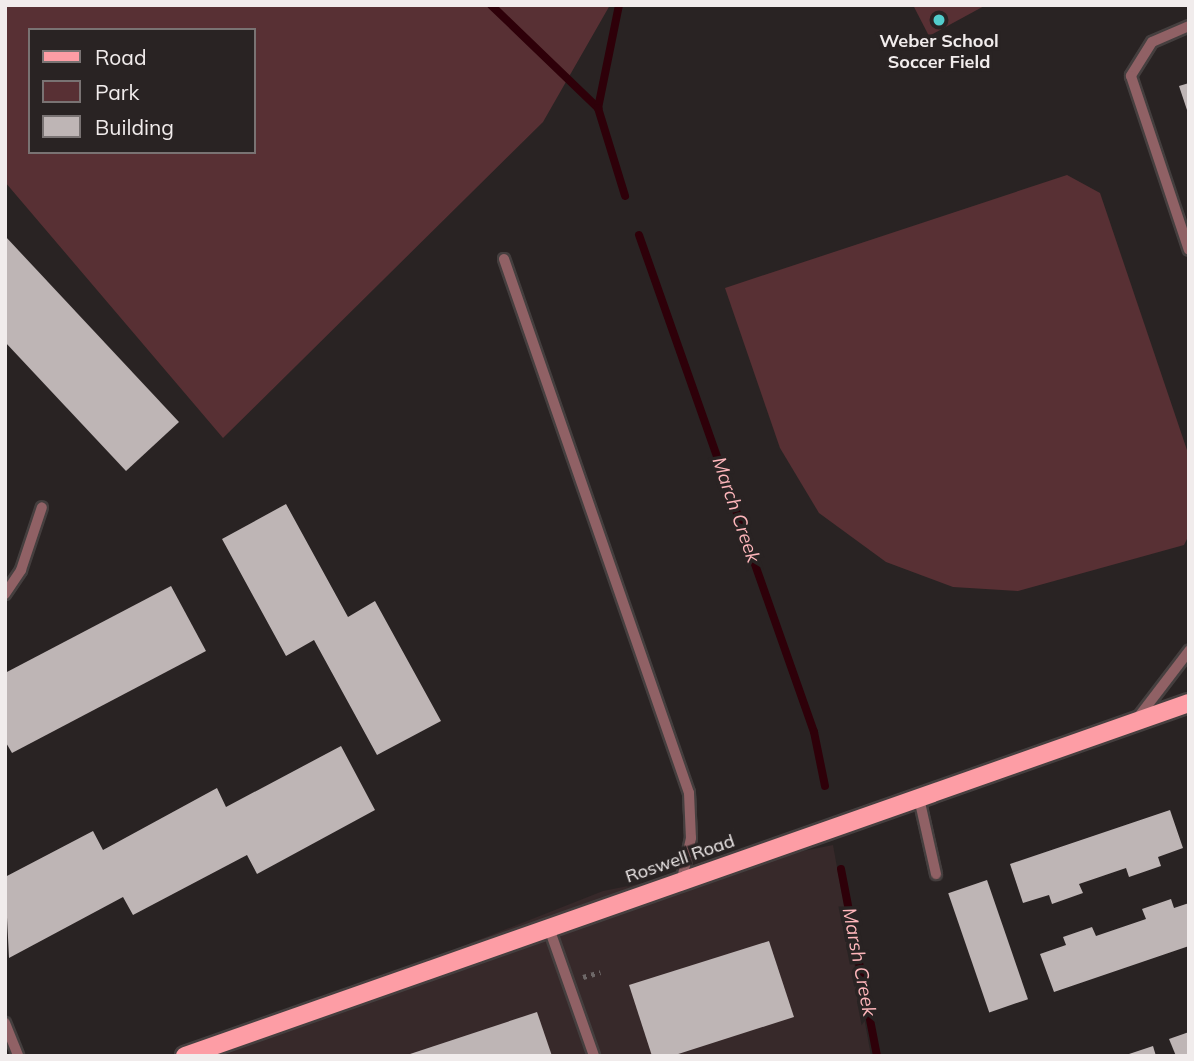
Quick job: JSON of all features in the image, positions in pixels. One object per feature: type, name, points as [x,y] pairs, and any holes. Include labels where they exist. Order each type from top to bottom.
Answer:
[{"type":"main road","name":"Roswell Road","points":[[197,1054],[682,879],[1189,703]]},
{"type":"lane","points":[[1189,26],[1152,42],[1131,76],[1189,250]]},
{"type":"lane","points":[[504,258],[689,793],[691,838],[682,879]]},
{"type":"lane","points":[[5,594],[21,570],[43,507]]},
{"type":"lane","points":[[1126,725],[1148,710],[1189,651]]},
{"type":"lane","points":[[919,798],[936,874]]},
{"type":"lane","points":[[549,928],[594,1056]]},
{"type":"lane","points":[[6,1028],[18,1056]]},
{"type":"path","points":[[582,977],[600,972]]},
{"type":"shaded area","points":[[833,845],[871,1056],[184,1056],[603,891]]},
{"type":"green space","points":[[5,5],[610,5],[543,122],[223,438],[5,182]]},
{"type":"green space","name":"Weber School Soccer Field","points":[[913,5],[986,5],[929,36]]},
{"type":"green space","points":[[1067,175],[1100,193],[1189,456],[1189,535],[1184,545],[1018,591],[953,587],[886,562],[819,513],[780,448],[725,288]]},
{"type":"building","points":[[1189,83],[1189,113],[1188,113],[1179,86]]},
{"type":"building","points":[[5,236],[179,422],[126,471],[5,342]]},
{"type":"building","points":[[286,504],[348,617],[375,601],[441,721],[377,755],[314,640],[286,656],[222,539]]},
{"type":"building","points":[[171,586],[206,651],[12,753],[5,741],[5,673]]},
{"type":"building","points":[[341,746],[375,810],[257,874],[247,855],[133,915],[123,897],[9,958],[5,877],[93,831],[103,850],[217,788],[226,807]]},
{"type":"building","points":[[1170,810],[1183,848],[1158,857],[1161,866],[1129,877],[1126,868],[1079,884],[1083,893],[1052,904],[1049,895],[1023,903],[1010,864]]},
{"type":"building","points":[[987,880],[1028,999],[989,1012],[948,893]]},
{"type":"building","points":[[1171,899],[1174,908],[1189,903],[1189,946],[1054,992],[1040,954],[1066,945],[1063,937],[1092,927],[1096,936],[1146,919],[1142,909]]},
{"type":"building","points":[[769,941],[794,1017],[672,1056],[652,1056],[629,985]]},
{"type":"building","points":[[537,1012],[552,1056],[407,1056],[407,1055]]},
{"type":"building","points":[[1189,1032],[1189,1056],[1176,1056],[1169,1039]]},
{"type":"building","points":[[1153,1046],[1156,1056],[1126,1056],[1126,1055]]},
{"type":"waterway","name":"Marsh Creek","points":[[491,5],[598,108]]},
{"type":"waterway","points":[[619,5],[598,108],[625,196]]},
{"type":"waterway","name":"March Creek","points":[[639,235],[814,732],[825,786]]},
{"type":"waterway","name":"Marsh Creek","points":[[841,869],[877,1056]]},
{"type":"place","name":"Weber School Soccer Field","points":[[939,20]]}]
